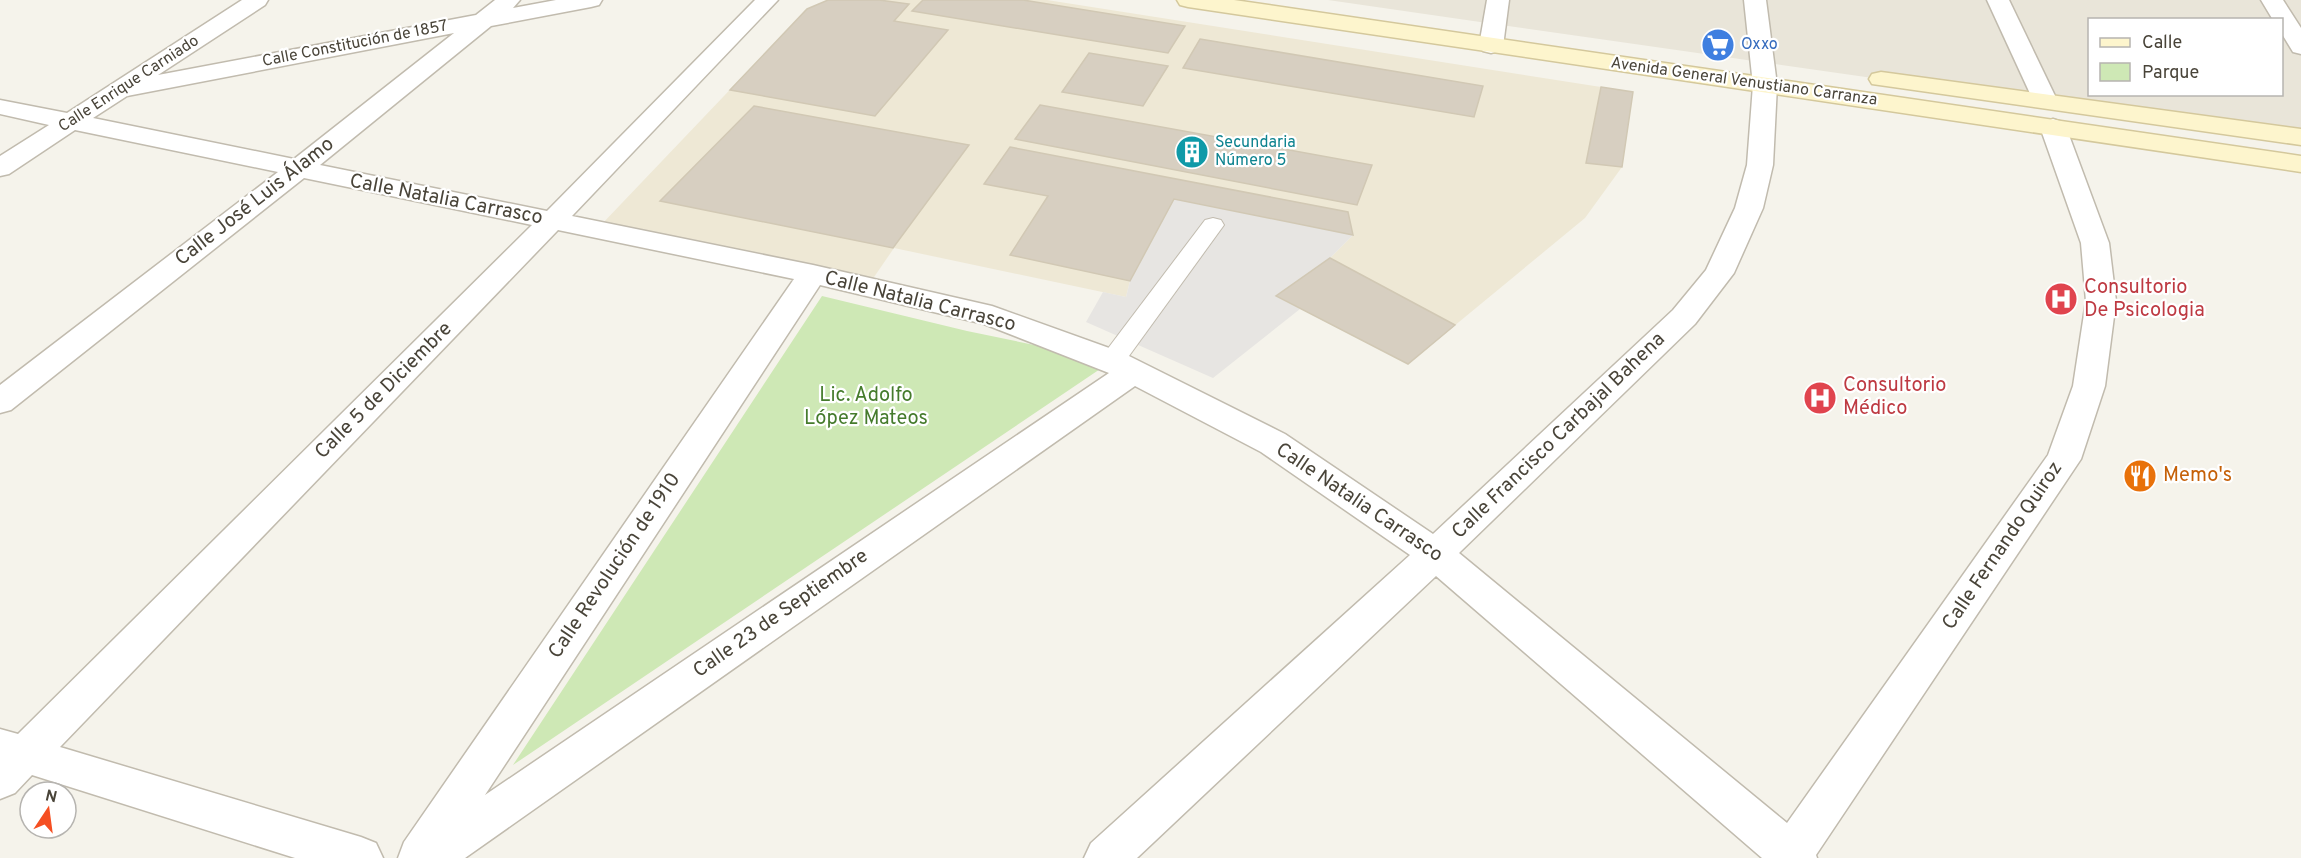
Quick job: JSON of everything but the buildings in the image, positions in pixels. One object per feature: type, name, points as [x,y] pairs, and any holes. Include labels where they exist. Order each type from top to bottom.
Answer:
[{"type":"main road","name":"Avenida General Venustiano Carranza","points":[[1188,0],[1241,4],[1493,35],[1765,75],[2049,113],[2301,137]]},
{"type":"main road","name":"Avenida General Venustiano Carranza","points":[[1325,0],[1493,35]]},
{"type":"main road","name":"Avenida General Venustiano Carranza","points":[[2049,113],[2301,164]]},
{"type":"street","name":"Calle Enrique Carniado","points":[[0,168],[257,0]]},
{"type":"street","name":"Calle José Luis Álamo","points":[[0,402],[297,170],[509,0]]},
{"type":"street","name":"Calle Constitución de 1857","points":[[118,90],[591,0]]},
{"type":"street","name":"Calle 5 de Diciembre","points":[[8,761],[552,221],[767,0]]},
{"type":"street","points":[[1493,35],[1498,0]]},
{"type":"street","name":"Calle Francisco Carbajal Bahena","points":[[1106,858],[1436,554],[1684,316],[1719,273],[1749,208],[1760,165],[1765,75],[1755,0]]},
{"type":"street","name":"Calle Fernando Quiroz","points":[[1791,857],[2064,459],[2090,386],[2102,301],[2095,243],[2049,113],[1998,0]]},
{"type":"street","points":[[2272,0],[2301,47]]},
{"type":"street","name":"Calle Natalia Carrasco","points":[[3,109],[813,274],[992,316],[1123,366],[1273,443],[1436,554],[1791,857]]},
{"type":"street","name":"Calle Revolución de 1910","points":[[418,858],[813,274]]},
{"type":"street","name":"Calle 23 de Septiembre","points":[[429,858],[1123,366]]},
{"type":"street","points":[[8,761],[361,858]]},
{"type":"lane","points":[[1123,366],[1214,225]]},
{"type":"shaded area","points":[[828,0],[1047,0],[1633,92],[1622,167],[1585,218],[1408,364],[1276,296],[1330,258],[1353,235],[1130,281],[1126,297],[894,248],[872,280],[601,225],[807,9]]},
{"type":"shaded area","points":[[1328,0],[2301,0],[2301,139]]},
{"type":"shaded area","points":[[1174,199],[1353,235],[1330,258],[1276,296],[1300,309],[1213,378],[1086,322],[1103,292],[1126,297],[1130,281]]},
{"type":"green space","name":"Lic. Adolfo López Mateos","points":[[822,296],[967,331],[1112,361],[513,765]]},
{"type":"place","name":"Oxxo","points":[[1718,45]]},
{"type":"place","name":"Secundaria Número 5","points":[[1192,152]]},
{"type":"place","name":"Consultorio De Psicologia","points":[[2061,299]]},
{"type":"place","name":"Consultorio Médico","points":[[1820,398]]},
{"type":"place","name":"Memo's","points":[[2140,476]]}]
